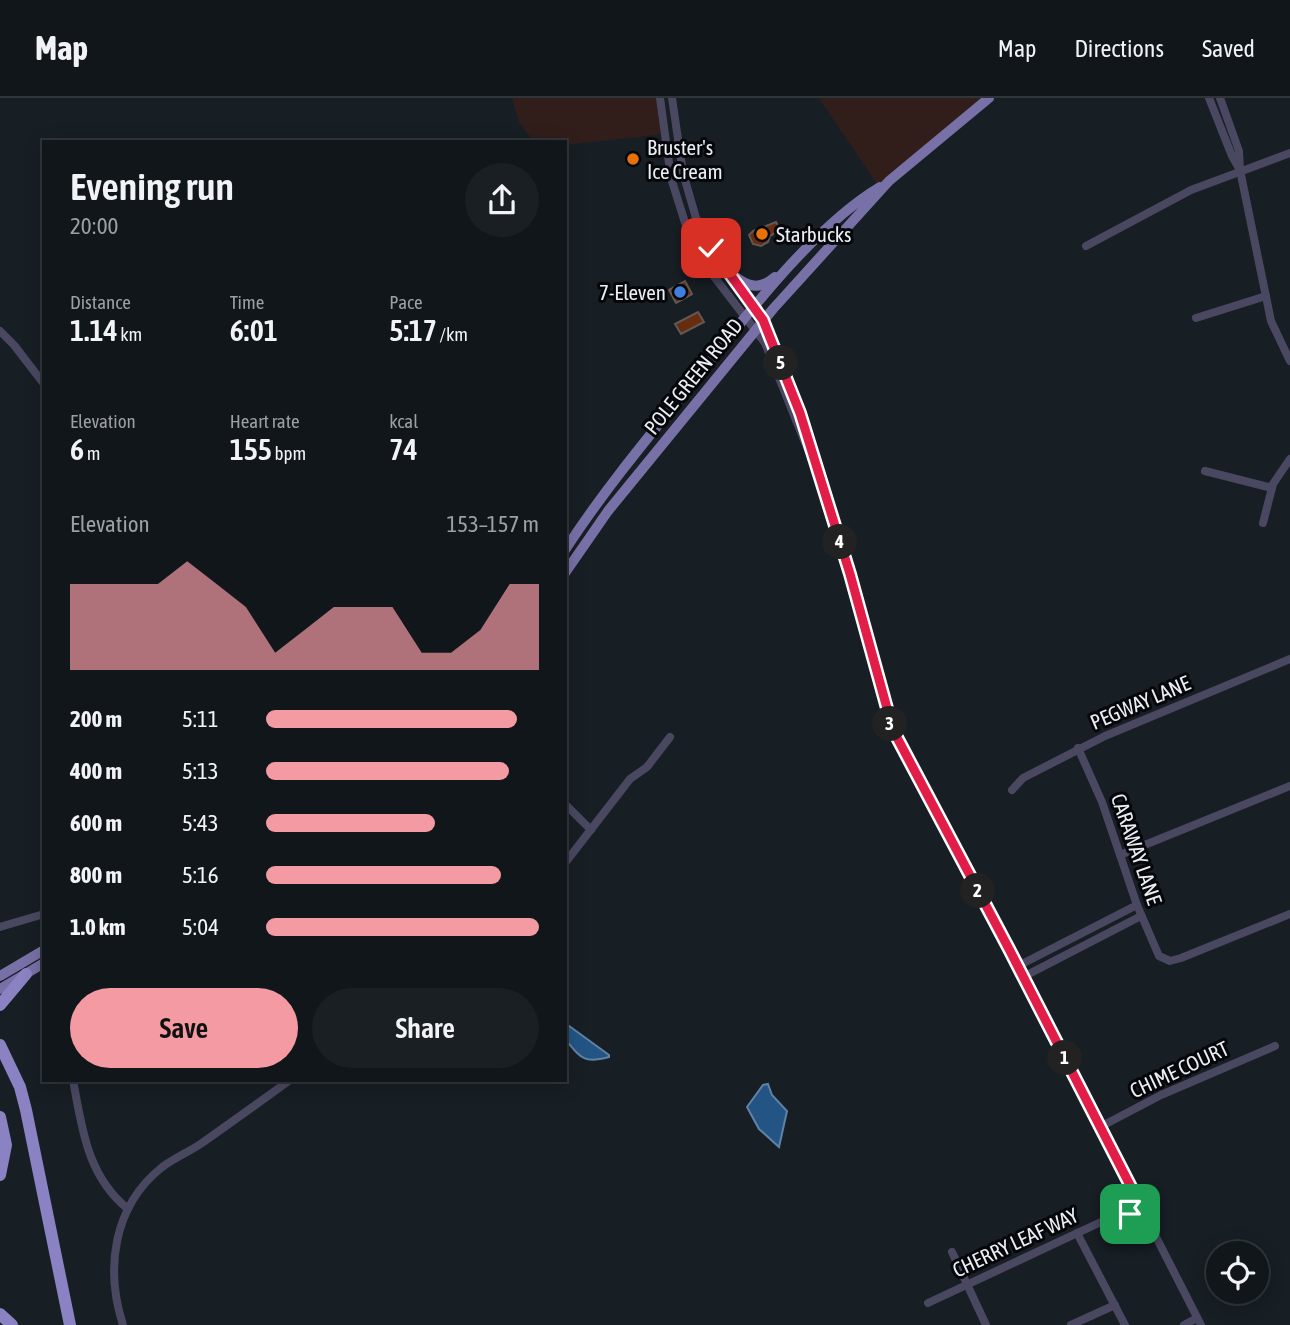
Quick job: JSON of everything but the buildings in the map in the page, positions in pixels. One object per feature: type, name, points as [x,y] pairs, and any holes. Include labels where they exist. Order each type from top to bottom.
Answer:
[{"type":"highway","points":[[0,1005],[26,974]]},
{"type":"highway","points":[[0,1045],[20,1087],[26,1110],[70,1325]]},
{"type":"highway","points":[[0,1116],[6,1145],[0,1175]]},
{"type":"highway","points":[[0,1314],[12,1325]]},
{"type":"main road","name":"POLE GREEN ROAD","points":[[567,547],[616,478],[754,307],[827,230],[989,98]]},
{"type":"main road","name":"POLE GREEN ROAD","points":[[567,570],[608,511],[760,325],[889,181]]},
{"type":"main road","points":[[722,265],[747,285],[762,286],[774,278],[799,251],[827,230]]},
{"type":"main road","points":[[0,976],[42,951]]},
{"type":"main road","points":[[0,989],[42,964]]},
{"type":"street","points":[[660,98],[671,178],[687,229],[709,270],[747,317],[760,325]]},
{"type":"street","points":[[672,98],[683,173],[692,207],[700,229],[722,265],[754,307],[769,353],[817,471],[850,574],[891,726],[1199,1321],[1184,1325]]},
{"type":"street","points":[[1209,98],[1231,156],[1240,170]]},
{"type":"street","points":[[1220,98],[1239,151],[1240,170],[1274,330],[1290,361]]},
{"type":"street","points":[[1086,246],[1163,203],[1240,170],[1290,153]]},
{"type":"street","points":[[1196,318],[1266,296]]},
{"type":"street","points":[[0,331],[42,381]]},
{"type":"street","points":[[1264,523],[1272,488],[1290,459]]},
{"type":"street","points":[[1205,471],[1272,488]]},
{"type":"street","name":"PEGWAY LANE","points":[[1012,790],[1023,778],[1078,748],[1290,659]]},
{"type":"street","points":[[567,860],[630,779],[647,767],[670,737]]},
{"type":"street","name":"CARAWAY LANE","points":[[1078,748],[1102,802],[1136,905],[1156,952],[1163,959],[1170,961],[1188,956],[1290,914]]},
{"type":"street","points":[[1120,855],[1290,786]]},
{"type":"street","points":[[567,806],[591,830]]},
{"type":"street","points":[[1017,966],[1136,905]]},
{"type":"street","points":[[0,927],[42,915]]},
{"type":"street","points":[[1023,977],[1141,916]]},
{"type":"street","name":"CHIME COURT","points":[[1100,1127],[1161,1095],[1275,1046]]},
{"type":"street","points":[[73,1082],[91,1161],[110,1192],[128,1209]]},
{"type":"street","points":[[123,1325],[116,1300],[113,1260],[117,1237],[128,1209],[148,1180],[163,1167],[196,1147],[287,1082]]},
{"type":"street","points":[[1118,1214],[1132,1189]]},
{"type":"street","points":[[1118,1214],[1146,1218]]},
{"type":"street","name":"CHERRY LEAF WAY","points":[[928,1303],[1118,1214]]},
{"type":"street","points":[[1077,1233],[1125,1325]]},
{"type":"street","points":[[951,1252],[986,1325]]},
{"type":"street","points":[[1071,1325],[1115,1305]]},
{"type":"shaded area","points":[[512,98],[660,98],[664,134],[567,145],[567,140],[532,140],[519,122]]},
{"type":"shaded area","points":[[819,98],[982,98],[879,187]]},
{"type":"water","points":[[567,1024],[609,1057],[593,1060],[579,1055],[567,1041]]},
{"type":"water","points":[[768,1084],[772,1095],[787,1111],[779,1147],[759,1129],[747,1107],[763,1085]]},
{"type":"place","name":"Bruster's Ice Cream","points":[[633,159]]},
{"type":"place","name":"Starbucks","points":[[762,234]]},
{"type":"place","name":"7-Eleven","points":[[680,292]]},
{"type":"route","points":[[711,248],[767,327],[800,413],[850,574],[891,726],[1132,1189],[1118,1214],[1130,1214]]}]
